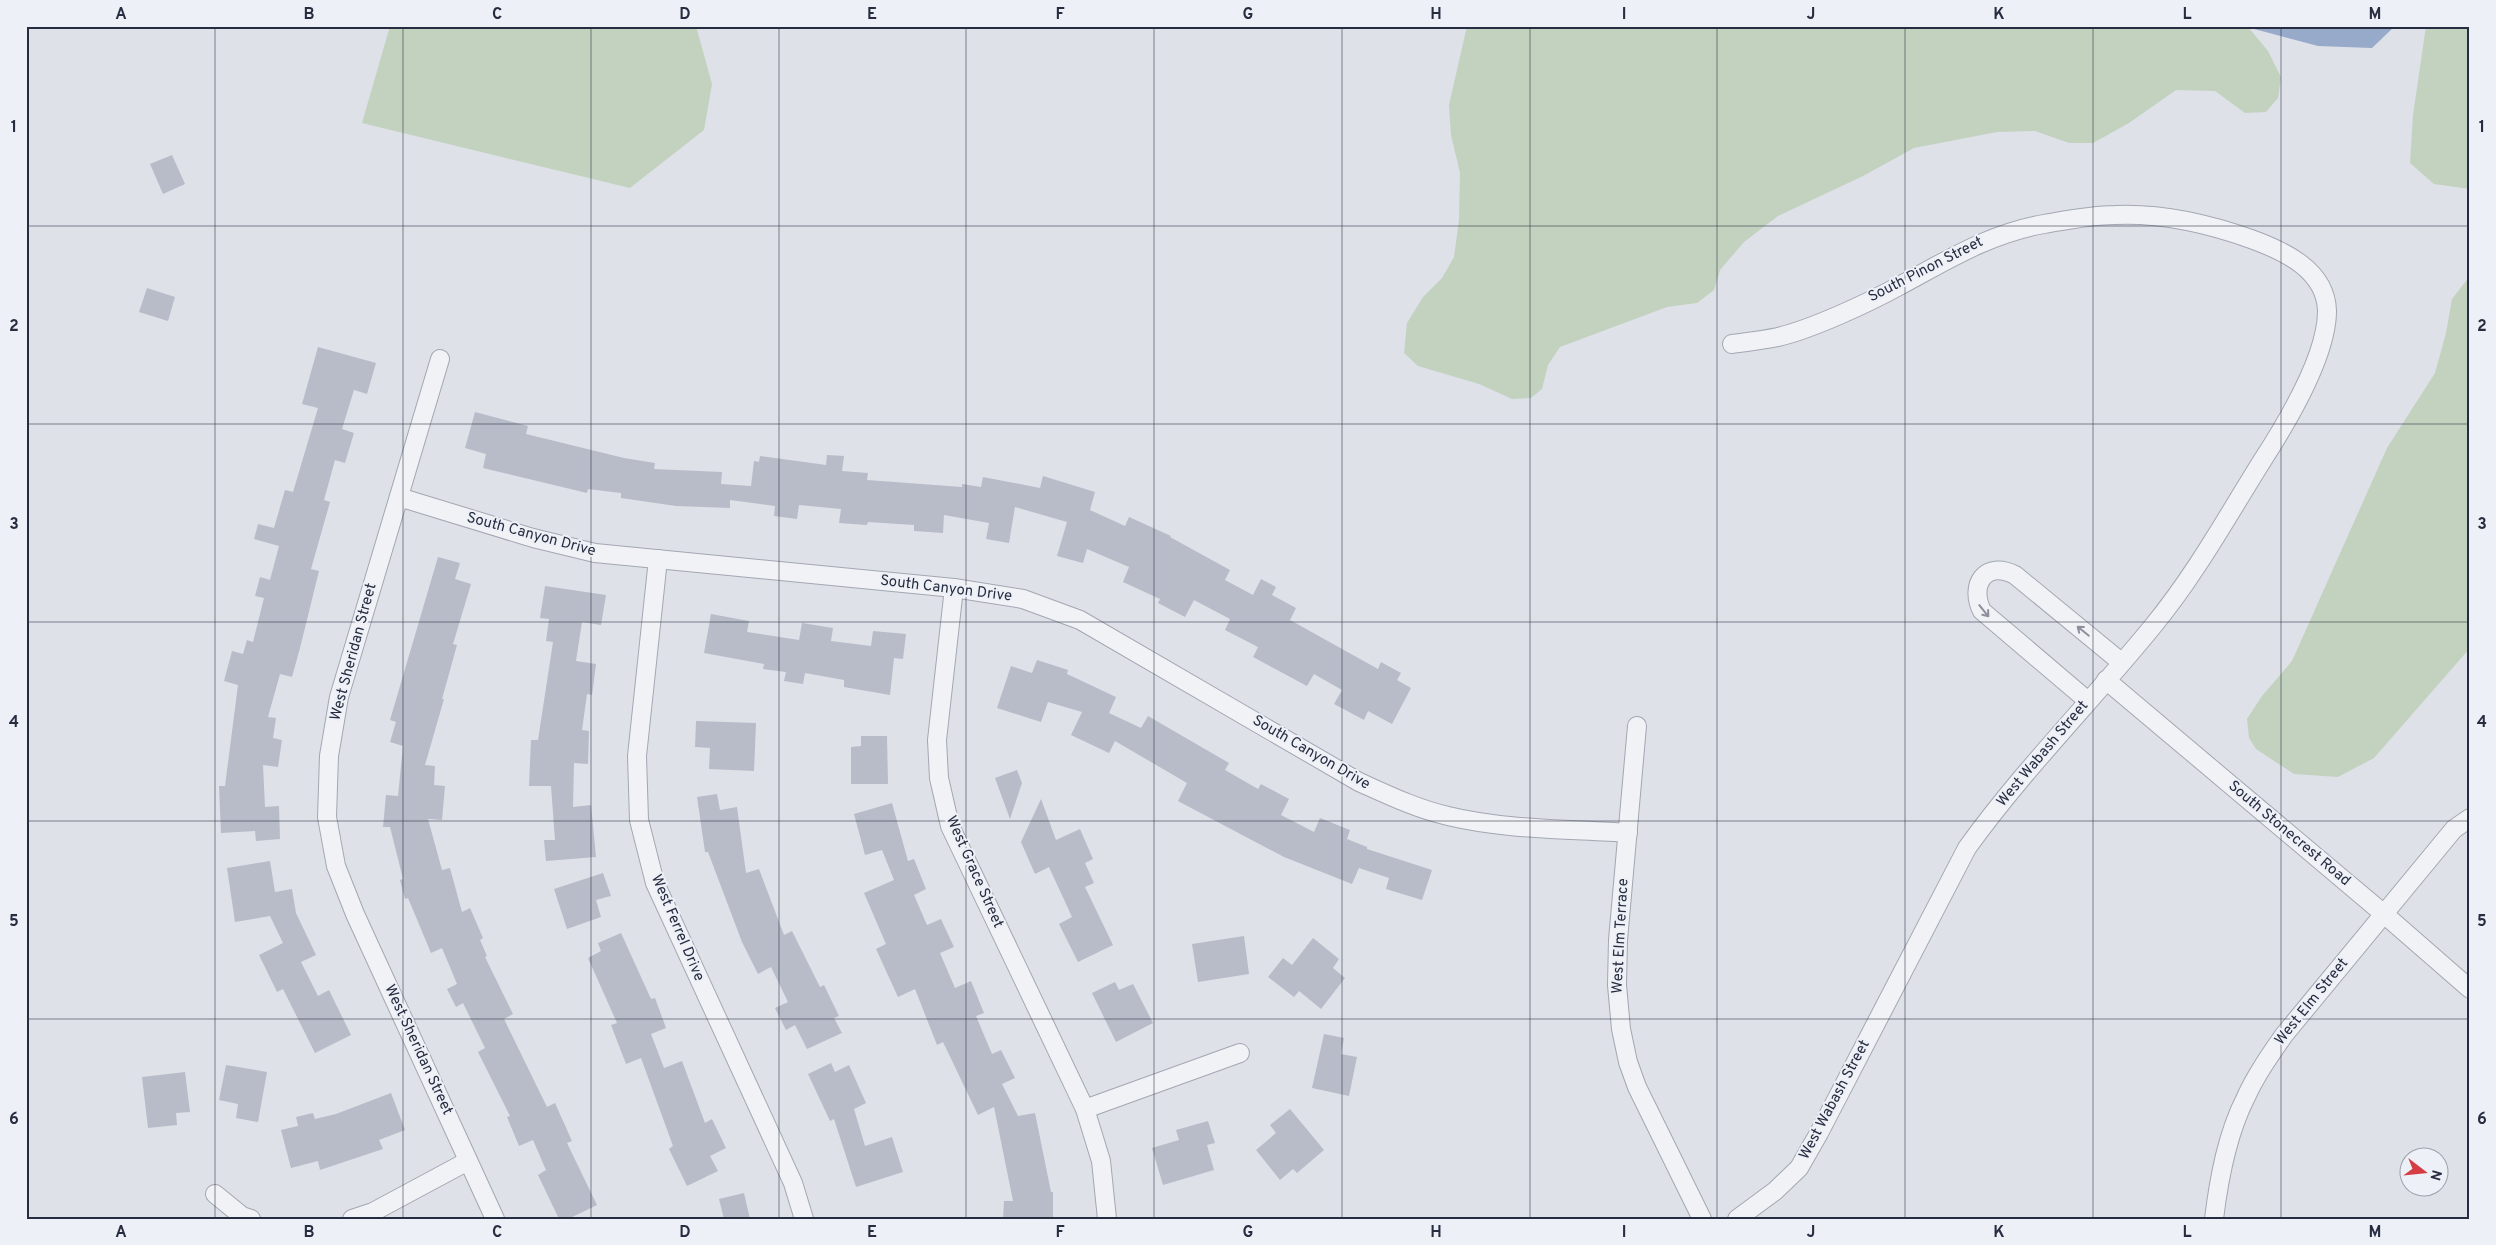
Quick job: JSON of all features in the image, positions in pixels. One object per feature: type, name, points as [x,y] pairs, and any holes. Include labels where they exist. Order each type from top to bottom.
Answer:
[{"type":"street","name":"South Pinon Street","points":[[1732,344],[1780,336],[1822,321],[1897,288],[1952,255],[1989,238],[2040,224],[2116,214],[2180,220],[2211,226],[2247,238],[2275,248],[2301,264],[2318,282]]},
{"type":"street","name":"West Wabash Street","points":[[1737,1219],[1775,1191],[1799,1168],[1967,848],[1993,812],[2154,625],[2196,566],[2283,428],[2302,394],[2325,328],[2327,309],[2318,282]]},
{"type":"street","name":"West Sheridan Street","points":[[440,359],[339,697],[329,756],[327,817],[336,866],[355,914],[495,1219]]},
{"type":"street","name":"South Canyon Drive","points":[[399,497],[533,538],[595,553],[954,588],[1023,598],[1080,620],[1359,782],[1398,800],[1448,816],[1494,824],[1628,833]]},
{"type":"street","name":"West Ferrel Drive","points":[[658,559],[637,756],[639,820],[655,883],[793,1183],[804,1219]]},
{"type":"street","points":[[2088,701],[1982,612],[1977,602],[1977,589],[1982,578],[1990,571],[2002,568],[2015,575],[2121,662]]},
{"type":"street","name":"West Grace Street","points":[[954,588],[937,740],[939,778],[950,826],[1085,1109],[1101,1161],[1107,1219]]},
{"type":"street","name":"South Stonecrest Road","points":[[2106,680],[2384,914],[2470,990]]},
{"type":"street","name":"West Elm Terrace","points":[[1637,726],[1617,976],[1621,1029],[1628,1062],[1637,1087],[1702,1219]]},
{"type":"street","name":"West Elm Street","points":[[2214,1219],[2218,1182],[2245,1098],[2284,1035],[2454,829],[2470,818]]},
{"type":"street","points":[[1085,1109],[1240,1052]]},
{"type":"street","points":[[352,1219],[373,1212],[468,1161]]},
{"type":"street","points":[[215,1194],[242,1216],[251,1219]]},
{"type":"green space","points":[[390,26],[696,26],[712,84],[704,130],[630,188],[362,123]]},
{"type":"green space","points":[[1467,26],[2243,26],[2249,28],[2268,51],[2281,77],[2278,98],[2266,112],[2245,113],[2215,91],[2176,90],[2129,123],[2093,143],[2069,143],[2035,131],[1997,132],[1914,148],[1863,176],[1778,216],[1744,242],[1720,270],[1714,290],[1697,303],[1667,307],[1560,347],[1548,365],[1542,389],[1531,398],[1512,399],[1479,384],[1418,366],[1404,353],[1407,323],[1423,297],[1442,278],[1454,257],[1459,220],[1460,173],[1451,135],[1449,105]]},
{"type":"green space","points":[[2426,26],[2470,26],[2470,189],[2434,184],[2410,163],[2413,115]]},
{"type":"green space","points":[[2470,276],[2470,648],[2374,758],[2338,777],[2294,774],[2256,749],[2249,738],[2247,719],[2262,696],[2292,661],[2387,448],[2435,373],[2446,333],[2452,299]]},
{"type":"water","points":[[2243,26],[2395,26],[2372,48],[2318,46]]},
{"type":"building","points":[[172,155],[185,184],[163,194],[150,164]]},
{"type":"building","points":[[147,288],[175,297],[168,321],[139,312]]},
{"type":"building","points":[[318,347],[376,363],[367,394],[354,390],[342,429],[354,433],[345,463],[335,460],[324,500],[330,502],[311,569],[319,571],[300,648],[292,677],[280,674],[268,717],[276,718],[273,738],[282,740],[278,767],[263,765],[265,807],[279,806],[280,839],[256,841],[255,831],[221,833],[219,786],[225,786],[238,685],[224,681],[232,651],[243,654],[247,640],[253,642],[264,598],[255,596],[260,577],[270,580],[279,546],[254,539],[258,524],[274,528],[285,490],[293,492],[318,408],[302,404]]},
{"type":"building","points":[[475,412],[528,426],[526,434],[624,458],[655,463],[654,469],[722,472],[721,484],[751,486],[754,461],[759,462],[760,456],[826,465],[827,455],[844,456],[842,471],[868,473],[867,480],[962,487],[962,484],[981,487],[983,477],[1040,488],[1043,476],[1095,492],[1090,510],[1125,526],[1129,517],[1171,536],[1230,570],[1225,580],[1253,595],[1261,579],[1276,587],[1272,595],[1296,608],[1290,620],[1378,669],[1381,662],[1401,673],[1397,680],[1411,688],[1392,724],[1368,711],[1364,720],[1334,704],[1342,690],[1314,674],[1307,686],[1253,657],[1258,647],[1225,630],[1230,619],[1194,600],[1185,617],[1158,603],[1160,599],[1123,582],[1129,567],[1087,549],[1083,563],[1057,556],[1067,522],[1015,507],[1009,543],[986,539],[989,523],[944,515],[943,533],[914,531],[914,525],[868,522],[867,525],[839,523],[841,509],[799,505],[797,519],[774,516],[775,506],[730,500],[730,508],[676,506],[621,498],[621,493],[588,489],[587,493],[483,468],[486,454],[465,448]]},
{"type":"building","points":[[438,557],[460,563],[455,579],[471,584],[453,644],[457,645],[425,765],[435,766],[434,785],[445,786],[442,820],[428,819],[442,870],[450,868],[462,912],[470,908],[483,938],[480,940],[487,956],[485,957],[513,1014],[504,1019],[547,1107],[555,1103],[572,1141],[567,1143],[597,1205],[568,1219],[559,1219],[538,1175],[546,1170],[533,1140],[519,1146],[507,1117],[510,1116],[478,1052],[485,1048],[463,1003],[456,1007],[447,989],[457,984],[442,948],[431,953],[408,898],[405,899],[400,880],[403,879],[390,827],[383,827],[386,795],[398,796],[403,746],[390,742],[396,722],[390,720]]},
{"type":"building","points":[[545,586],[606,595],[601,625],[582,622],[576,661],[596,664],[592,695],[587,694],[582,730],[589,731],[588,764],[574,763],[573,807],[591,805],[596,857],[546,861],[544,840],[555,840],[551,786],[529,786],[531,740],[538,740],[553,642],[546,641],[549,619],[540,618]]},
{"type":"building","points":[[711,614],[749,621],[747,632],[799,640],[802,623],[833,628],[831,641],[871,646],[873,631],[906,634],[903,659],[894,658],[890,695],[844,687],[844,680],[805,673],[803,684],[784,681],[786,672],[763,669],[764,664],[704,653]]},
{"type":"building","points":[[1037,660],[1068,670],[1067,674],[1116,697],[1109,713],[1141,728],[1148,716],[1229,763],[1225,770],[1258,789],[1261,784],[1289,799],[1281,815],[1314,832],[1320,818],[1350,830],[1347,839],[1367,847],[1367,849],[1432,870],[1422,900],[1386,889],[1389,878],[1359,868],[1352,884],[1284,857],[1178,801],[1187,783],[1115,741],[1109,753],[1071,735],[1082,712],[1048,702],[1041,722],[997,708],[1011,666],[1032,673]]},
{"type":"building","points":[[696,721],[756,723],[754,771],[709,769],[710,748],[695,747]]},
{"type":"building","points":[[861,736],[887,736],[888,784],[851,784],[851,747],[861,746]]},
{"type":"building","points":[[1017,770],[1022,783],[1010,819],[995,778]]},
{"type":"building","points":[[717,794],[720,810],[737,807],[746,873],[759,869],[784,935],[792,931],[820,987],[824,985],[839,1016],[834,1018],[842,1033],[807,1049],[795,1025],[786,1030],[775,1008],[788,1002],[771,967],[758,974],[742,942],[708,852],[705,852],[697,797]]},
{"type":"building","points":[[1041,799],[1056,840],[1080,829],[1093,859],[1085,863],[1094,883],[1085,887],[1113,945],[1078,962],[1059,924],[1072,917],[1049,867],[1035,874],[1021,842]]},
{"type":"building","points":[[892,803],[908,861],[914,859],[926,889],[914,895],[927,925],[941,919],[954,947],[940,953],[955,988],[971,981],[984,1013],[976,1016],[992,1054],[1001,1050],[1015,1078],[1002,1084],[1018,1116],[1035,1113],[1051,1192],[1053,1192],[1053,1219],[1003,1219],[1004,1201],[1013,1201],[994,1107],[978,1115],[943,1042],[937,1045],[915,989],[898,997],[876,949],[886,944],[864,893],[894,880],[882,850],[865,855],[854,814]]},
{"type":"building","points":[[270,861],[275,892],[292,889],[296,913],[316,955],[301,962],[318,996],[329,990],[351,1035],[315,1053],[283,989],[277,992],[259,955],[283,943],[270,916],[235,922],[227,868]]},
{"type":"building","points":[[603,873],[611,896],[596,900],[601,917],[567,929],[554,889]]},
{"type":"building","points":[[621,933],[651,999],[655,998],[666,1028],[651,1034],[664,1068],[682,1061],[705,1123],[712,1119],[726,1148],[710,1156],[718,1171],[687,1186],[669,1149],[673,1146],[641,1058],[626,1064],[611,1025],[617,1023],[588,958],[601,951],[598,943]]},
{"type":"building","points":[[1244,936],[1249,974],[1198,982],[1192,944]]},
{"type":"building","points":[[1313,938],[1339,959],[1333,968],[1345,978],[1321,1009],[1299,991],[1294,997],[1268,977],[1283,958],[1292,965]]},
{"type":"building","points":[[1115,982],[1119,990],[1133,984],[1153,1023],[1116,1042],[1092,993]]},
{"type":"building","points":[[1324,1034],[1344,1038],[1341,1054],[1357,1057],[1349,1096],[1312,1088]]},
{"type":"building","points":[[831,1063],[835,1072],[849,1065],[866,1103],[854,1109],[865,1146],[892,1137],[903,1172],[856,1187],[834,1119],[830,1121],[808,1074]]},
{"type":"building","points":[[226,1065],[267,1072],[258,1122],[236,1118],[238,1104],[219,1100]]},
{"type":"building","points":[[185,1072],[190,1112],[176,1113],[177,1125],[148,1128],[142,1077]]},
{"type":"building","points":[[391,1093],[405,1130],[379,1140],[383,1149],[320,1170],[318,1161],[291,1168],[281,1130],[298,1126],[296,1117],[313,1113],[315,1119],[336,1114]]},
{"type":"building","points":[[1290,1109],[1324,1150],[1297,1173],[1293,1169],[1280,1180],[1256,1150],[1276,1133],[1270,1125]]},
{"type":"building","points":[[1208,1121],[1215,1143],[1207,1145],[1214,1170],[1163,1185],[1152,1148],[1179,1140],[1176,1130]]},
{"type":"building","points":[[744,1193],[750,1219],[724,1219],[719,1199]]}]
